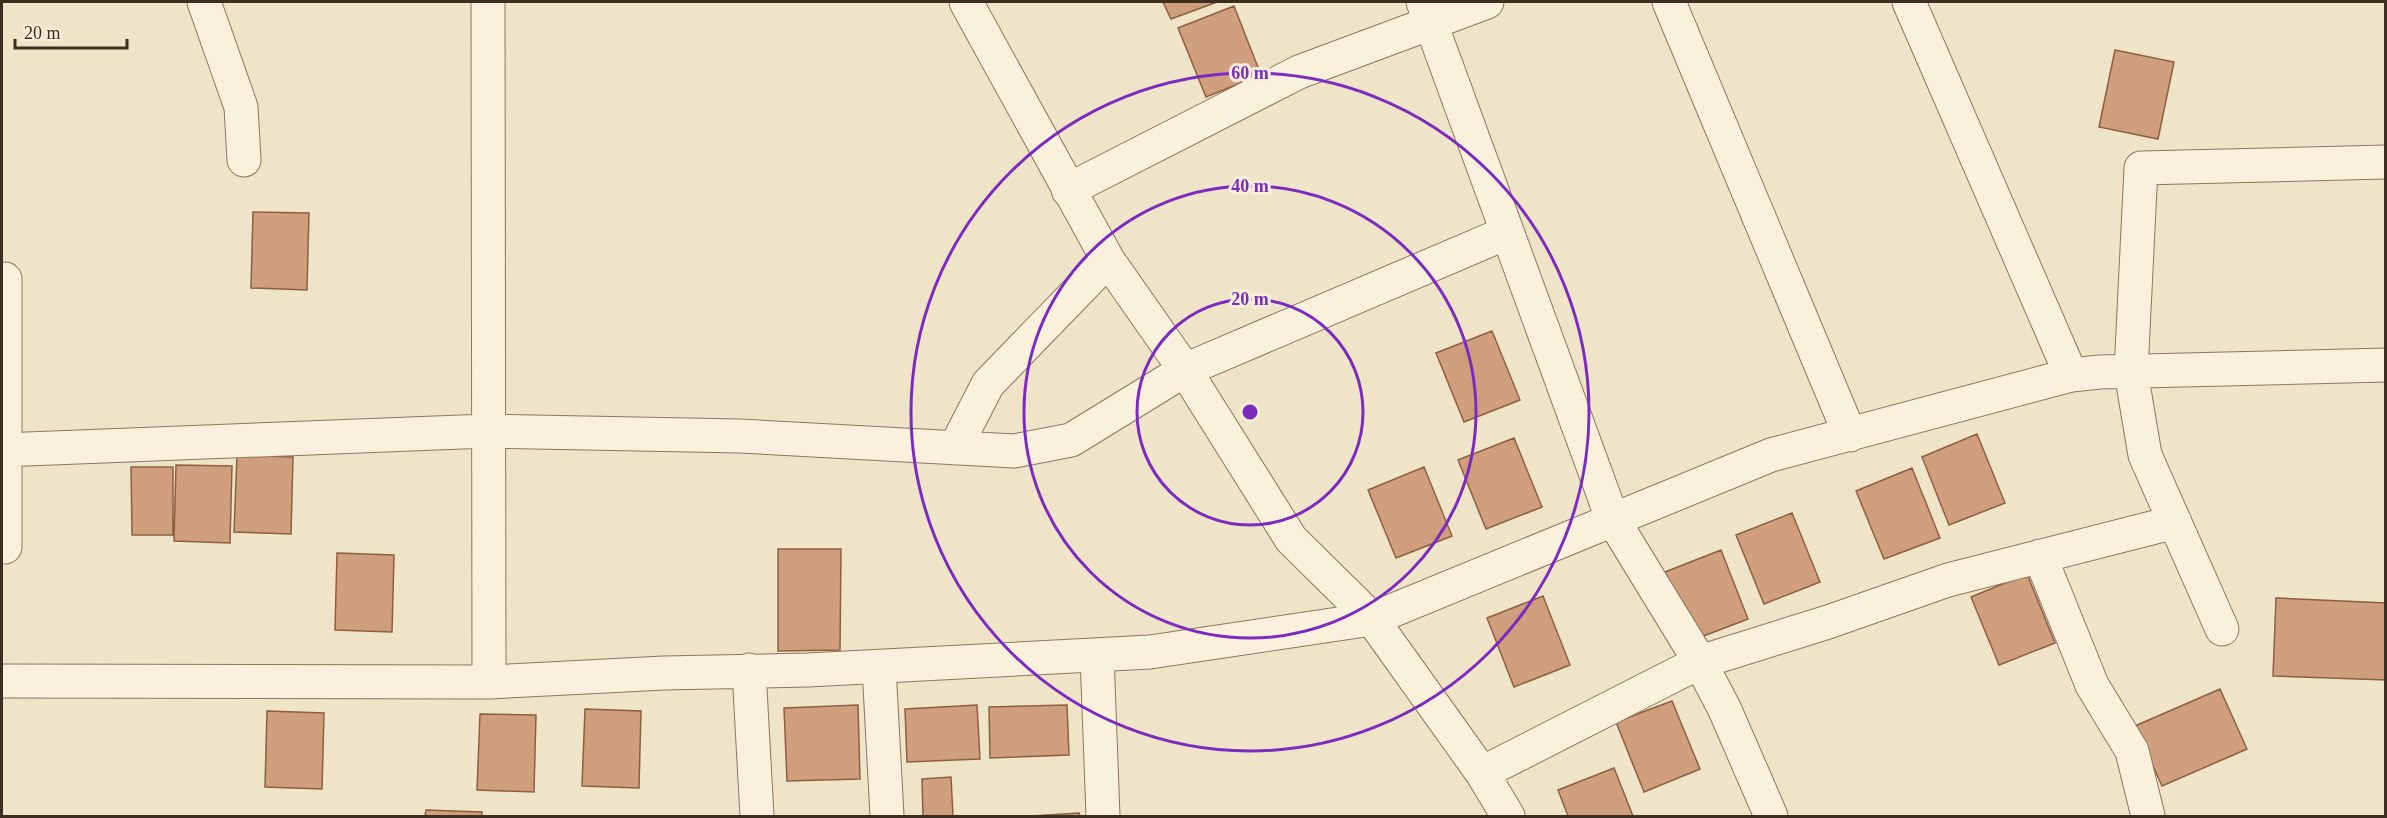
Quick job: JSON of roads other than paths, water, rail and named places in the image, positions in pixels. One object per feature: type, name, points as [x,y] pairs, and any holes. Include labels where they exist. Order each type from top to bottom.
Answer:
[{"type":"street","points":[[204,2],[241,107],[244,160]]},
{"type":"street","points":[[488,2],[489,682]]},
{"type":"street","points":[[966,2],[1108,260],[1185,370],[1291,539],[1372,619],[1482,773],[1508,816]]},
{"type":"street","points":[[1068,190],[1299,72],[1428,13],[1487,2]]},
{"type":"street","points":[[1669,2],[1850,435]]},
{"type":"street","points":[[1909,2],[2071,375]]},
{"type":"street","points":[[1428,13],[1506,233],[1612,518],[1700,662],[1725,710],[1771,816]]},
{"type":"street","points":[[2222,629],[2145,455],[2131,372],[2141,168],[2385,162]]},
{"type":"street","points":[[2,450],[487,431],[741,436],[1014,451],[1071,440],[1185,370],[1506,233]]},
{"type":"street","points":[[955,448],[988,384],[1108,260]]},
{"type":"street","points":[[5,279],[2,450],[5,547]]},
{"type":"street","points":[[2,681],[489,682],[749,670],[879,667],[1150,652],[1372,619],[1612,518],[1771,455],[2071,375],[2385,365]]},
{"type":"street","points":[[1482,773],[1700,662],[1828,622],[1948,580],[2175,522]]},
{"type":"street","points":[[2040,556],[2092,685],[2132,751],[2148,816]]},
{"type":"street","points":[[1097,655],[1103,816]]},
{"type":"street","points":[[879,667],[887,816]]},
{"type":"street","points":[[749,670],[758,816]]}]
